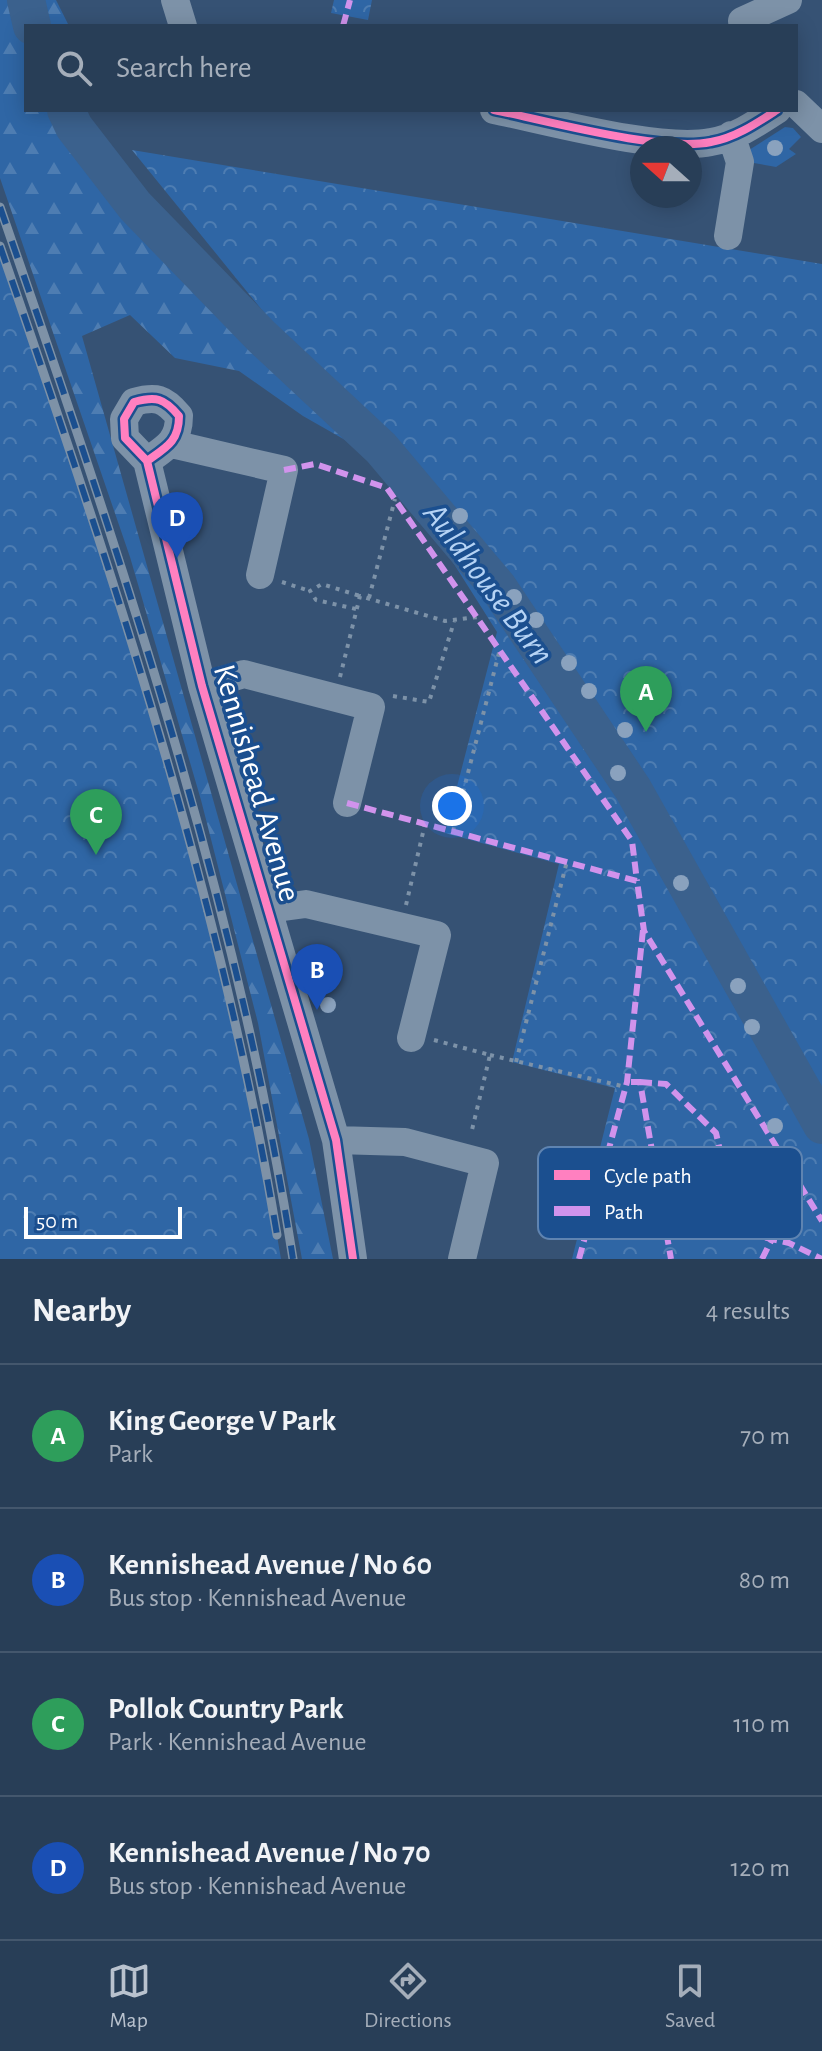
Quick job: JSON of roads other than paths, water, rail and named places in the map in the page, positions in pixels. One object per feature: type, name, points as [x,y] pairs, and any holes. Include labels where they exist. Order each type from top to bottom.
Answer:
[{"type":"street","points":[[175,0],[182,24]]},
{"type":"street","points":[[740,16],[788,0]]},
{"type":"street","points":[[798,106],[822,129]]},
{"type":"street","points":[[505,112],[678,145],[713,142],[773,112]]},
{"type":"street","points":[[728,236],[740,162],[731,135]]},
{"type":"street","name":"Kennishead Avenue","points":[[172,444],[179,433],[179,416],[165,400],[152,397],[134,402],[124,419],[125,438],[147,461],[202,686],[336,1140],[353,1259]]},
{"type":"street","points":[[147,461],[172,444],[284,470],[260,575]]},
{"type":"street","name":"Kennishead Avenue","points":[[202,686],[244,674],[371,707],[347,803]]},
{"type":"street","name":"Kennishead Avenue","points":[[269,909],[306,904],[437,935],[412,1036]]},
{"type":"street","points":[[336,1140],[405,1142],[485,1163],[462,1259]]},
{"type":"waterway","name":"Auldhouse Burn","points":[[26,0],[32,24]]},
{"type":"waterway","name":"Auldhouse Burn","points":[[67,112],[74,127],[135,206],[262,337],[381,448],[498,587],[633,789],[822,1125]]},
{"type":"railway","points":[[0,207],[130,596],[207,858],[269,1124],[293,1259]]},
{"type":"railway","points":[[0,246],[83,490],[160,735],[226,983],[254,1108],[277,1235]]},
{"type":"place","name":"Kennishead Avenue / No 70","points":[[177,558]]},
{"type":"place","name":"King George V Park","points":[[646,732]]},
{"type":"place","name":"Pollok Country Park","points":[[96,855]]},
{"type":"place","name":"Kennishead Avenue / No 60","points":[[317,1010]]}]
